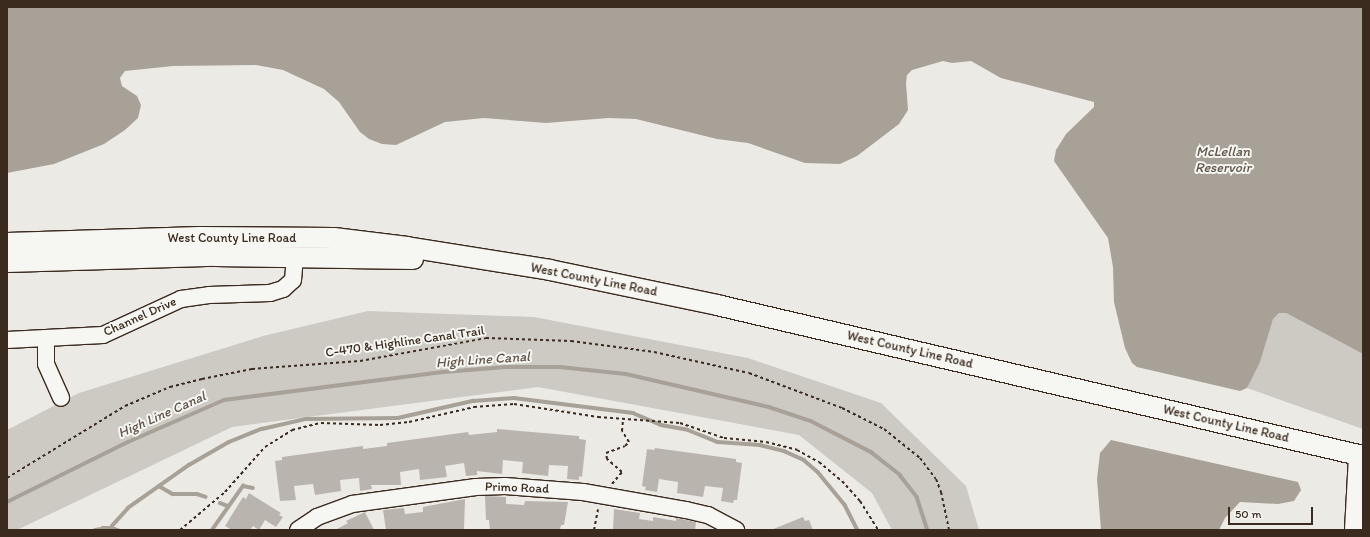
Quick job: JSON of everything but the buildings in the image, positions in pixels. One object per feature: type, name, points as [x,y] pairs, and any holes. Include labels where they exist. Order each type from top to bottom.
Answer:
[{"type":"main road","name":"West County Line Road","points":[[7,244],[200,237],[334,238],[407,247],[455,257],[550,270],[709,304],[1361,456]]},
{"type":"main road","name":"West County Line Road","points":[[7,262],[295,256],[407,259],[455,257]]},
{"type":"main road","points":[[1355,530],[1361,456]]},
{"type":"street","name":"Channel Drive","points":[[7,340],[103,335],[181,298],[209,295],[270,293],[283,289],[294,277],[295,256]]},
{"type":"street","points":[[46,338],[46,364],[61,398]]},
{"type":"street","name":"Primo Road","points":[[298,530],[317,517],[352,504],[476,487],[524,486],[609,497],[708,515],[736,530]]},
{"type":"path","name":"C-470 & Highline Canal Trail","points":[[7,478],[125,406],[170,387],[202,379],[252,370],[360,361],[486,338],[571,341],[654,352],[749,373],[842,408],[884,430],[920,458],[936,479],[941,492],[948,530]]},
{"type":"path","points":[[180,530],[226,492],[265,447],[282,435],[301,427],[334,423],[394,423],[500,404],[533,406],[623,419],[680,423],[724,438],[766,442],[797,450],[815,459],[842,481],[860,501],[878,530]]},
{"type":"path","points":[[594,530],[598,509],[608,504],[611,485],[622,472],[606,457],[606,452],[627,445],[629,440],[622,431],[623,419]]},
{"type":"shaded area","points":[[368,311],[534,317],[748,358],[881,403],[966,486],[979,530],[892,530],[872,493],[799,435],[538,387],[232,427],[17,530],[7,530],[7,430],[79,393],[263,336]]},
{"type":"shaded area","points":[[1279,313],[1286,313],[1363,354],[1363,429],[1247,388],[1273,319]]},
{"type":"water","name":"McLellan Reservoir","points":[[7,7],[1363,7],[1363,354],[1286,313],[1279,313],[1273,319],[1260,362],[1247,388],[1240,391],[1137,367],[1132,363],[1125,348],[1114,302],[1113,267],[1108,238],[1054,161],[1056,150],[1066,134],[1094,107],[1094,102],[1001,78],[971,61],[952,63],[943,61],[912,70],[907,75],[906,83],[908,110],[899,124],[857,156],[840,164],[805,163],[748,143],[717,139],[636,119],[608,118],[546,123],[484,118],[445,122],[396,145],[382,144],[369,139],[360,132],[339,102],[324,89],[283,70],[256,65],[173,66],[125,71],[120,78],[122,86],[137,96],[141,105],[138,118],[125,130],[104,144],[54,164],[7,173]]},
{"type":"water","points":[[1111,440],[1298,482],[1301,490],[1294,501],[1278,504],[1240,502],[1225,518],[1219,530],[1101,530],[1097,479],[1100,453]]},
{"type":"water","points":[[101,526],[112,526],[123,530],[102,530]]},
{"type":"waterway","name":"High Line Canal","points":[[7,502],[128,442],[224,400],[444,372],[506,367],[560,367],[626,374],[769,407],[811,421],[871,452],[900,475],[917,497],[928,530]]},
{"type":"waterway","points":[[112,526],[128,508],[189,465],[229,442],[262,429],[306,419],[398,418],[473,401],[514,398],[633,413],[661,425],[688,430],[718,442],[760,445],[784,451],[804,460],[818,472],[845,505],[858,530]]},
{"type":"waterway","points":[[159,486],[173,494],[197,494],[206,497]]},
{"type":"waterway","points":[[212,530],[243,486],[253,488]]},
{"type":"waterway","points":[[220,503],[228,506]]},
{"type":"waterway","points":[[95,530],[101,529]]}]
